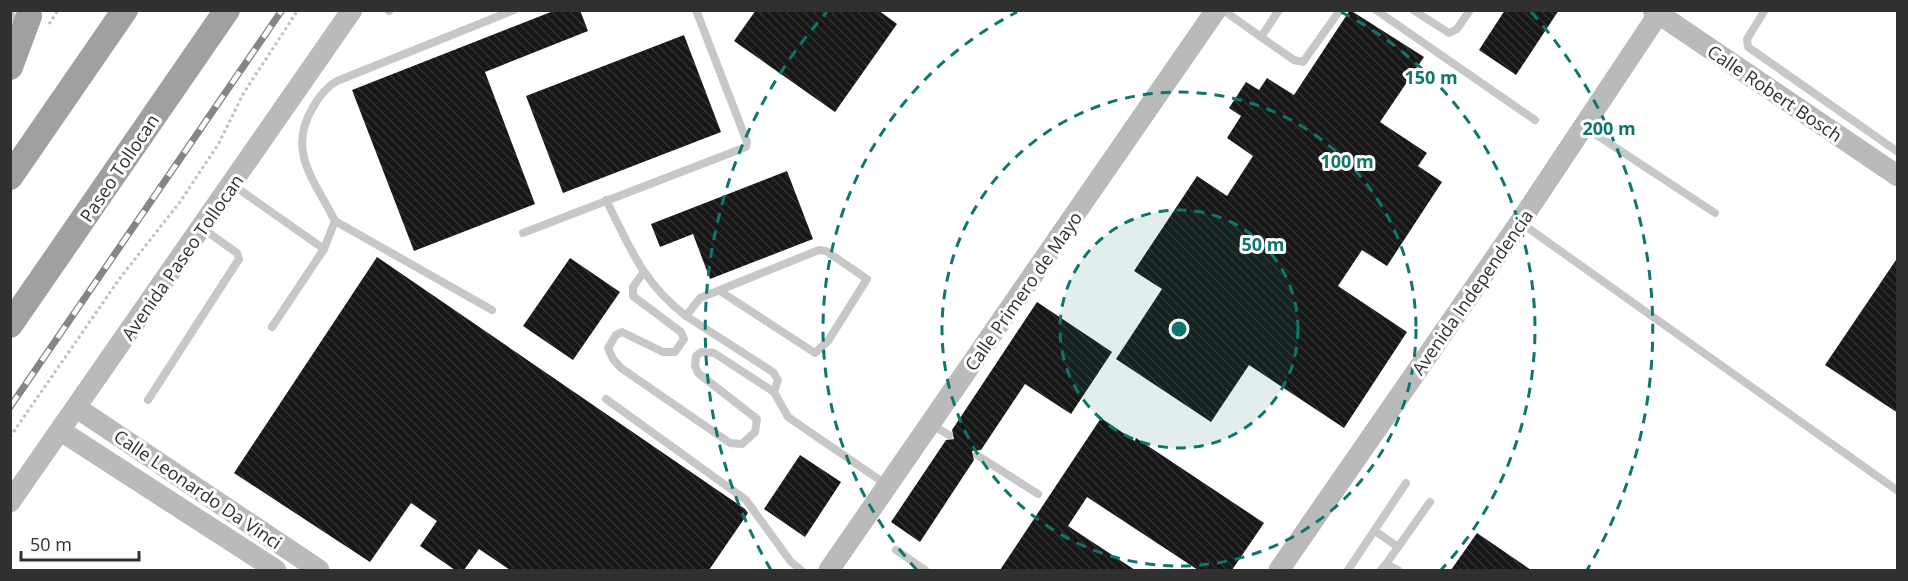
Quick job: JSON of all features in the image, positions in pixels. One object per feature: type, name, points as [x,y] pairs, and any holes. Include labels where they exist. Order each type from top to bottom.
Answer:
[{"type":"highway","points":[[10,177],[125,10]]},
{"type":"highway","name":"Paseo Tollocan","points":[[10,325],[227,10]]},
{"type":"highway","points":[[10,67],[24,17]]},
{"type":"main road","name":"Avenida Paseo Tollocan","points":[[10,502],[352,10]]},
{"type":"main road","name":"Calle Primero de Mayo","points":[[829,570],[1216,10]]},
{"type":"main road","name":"Avenida Independencia","points":[[1279,570],[1520,222],[1658,12]]},
{"type":"main road","name":"Calle Robert Bosch","points":[[1658,12],[1898,176]]},
{"type":"main road","points":[[10,43],[24,17]]},
{"type":"main road","name":"Calle Leonardo Da Vinci","points":[[77,408],[319,570]]},
{"type":"main road","name":"Calle Leonardo Da Vinci","points":[[61,431],[276,570]]},
{"type":"lane","points":[[492,310],[335,221],[300,148],[301,132],[324,92],[337,81],[514,10]]},
{"type":"lane","points":[[523,234],[747,145],[696,10]]},
{"type":"lane","points":[[1223,10],[1294,60],[1303,62],[1340,10]]},
{"type":"lane","points":[[1262,37],[1279,10]]},
{"type":"lane","points":[[1376,10],[1535,120]]},
{"type":"lane","points":[[1413,10],[1449,33],[1457,29],[1470,10]]},
{"type":"lane","points":[[1765,10],[1747,39],[1748,47],[1898,152]]},
{"type":"lane","points":[[1583,127],[1715,213]]},
{"type":"lane","points":[[233,184],[324,249]]},
{"type":"lane","points":[[606,200],[643,273],[662,296],[686,316],[773,372],[778,380],[774,392]]},
{"type":"lane","points":[[272,327],[324,249],[335,221]]},
{"type":"lane","points":[[1520,222],[1898,491]]},
{"type":"lane","points":[[148,400],[238,261],[237,253],[202,228]]},
{"type":"lane","points":[[686,316],[697,301],[720,291],[819,250],[826,251],[867,281],[828,341],[815,353],[720,291]]},
{"type":"lane","points":[[643,273],[633,287],[633,296],[681,332],[684,339],[678,349],[672,353],[651,347],[626,333],[620,333],[609,348],[613,359],[621,368],[730,443],[747,441],[755,432],[757,419],[699,373],[695,366],[696,356],[701,352],[714,353],[774,392],[788,417],[801,428],[888,485]]},
{"type":"lane","points":[[606,399],[746,500],[791,562],[801,570]]},
{"type":"lane","points":[[931,424],[949,435]]},
{"type":"lane","points":[[977,455],[1038,494]]},
{"type":"lane","points":[[1348,570],[1406,483]]},
{"type":"lane","points":[[1398,570],[1384,567],[1430,502]]},
{"type":"lane","points":[[1375,531],[1398,547]]},
{"type":"lane","points":[[896,550],[925,570]]},
{"type":"path","points":[[10,437],[120,278],[180,202],[219,143],[243,93],[298,10]]},
{"type":"building","points":[[556,10],[580,10],[588,31],[485,72],[535,204],[414,251],[352,90]]},
{"type":"building","points":[[756,10],[878,10],[897,24],[835,112],[734,41]]},
{"type":"building","points":[[1350,10],[1424,57],[1380,122],[1427,153],[1418,166],[1442,182],[1387,266],[1362,250],[1338,286],[1407,332],[1344,428],[1249,365],[1211,422],[1116,359],[1162,289],[1134,271],[1197,176],[1227,196],[1253,156],[1227,138],[1241,116],[1229,108],[1246,82],[1259,90],[1267,78],[1294,95]]},
{"type":"building","points":[[1505,10],[1559,10],[1516,75],[1479,50]]},
{"type":"building","points":[[684,35],[721,132],[563,193],[526,96]]},
{"type":"building","points":[[787,171],[813,239],[710,279],[693,234],[660,247],[651,224]]},
{"type":"building","points":[[377,257],[745,509],[748,513],[709,570],[510,570],[479,549],[464,570],[455,570],[420,546],[437,521],[411,503],[370,562],[234,473]]},
{"type":"building","points":[[1898,257],[1898,413],[1825,365]]},
{"type":"building","points":[[570,258],[620,292],[573,360],[523,326]]},
{"type":"building","points":[[1037,302],[1112,352],[1071,414],[1025,384],[981,450],[972,451],[974,460],[920,542],[891,522],[946,440],[954,439],[952,430]]},
{"type":"building","points":[[1101,418],[1135,441],[1136,438],[1264,523],[1232,570],[1198,570],[1087,497],[1068,526],[1135,570],[1000,570]]},
{"type":"building","points":[[800,455],[841,482],[805,537],[764,509]]},
{"type":"building","points":[[1477,533],[1531,570],[1451,570]]},
{"type":"railway","points":[[10,407],[282,10]]}]
